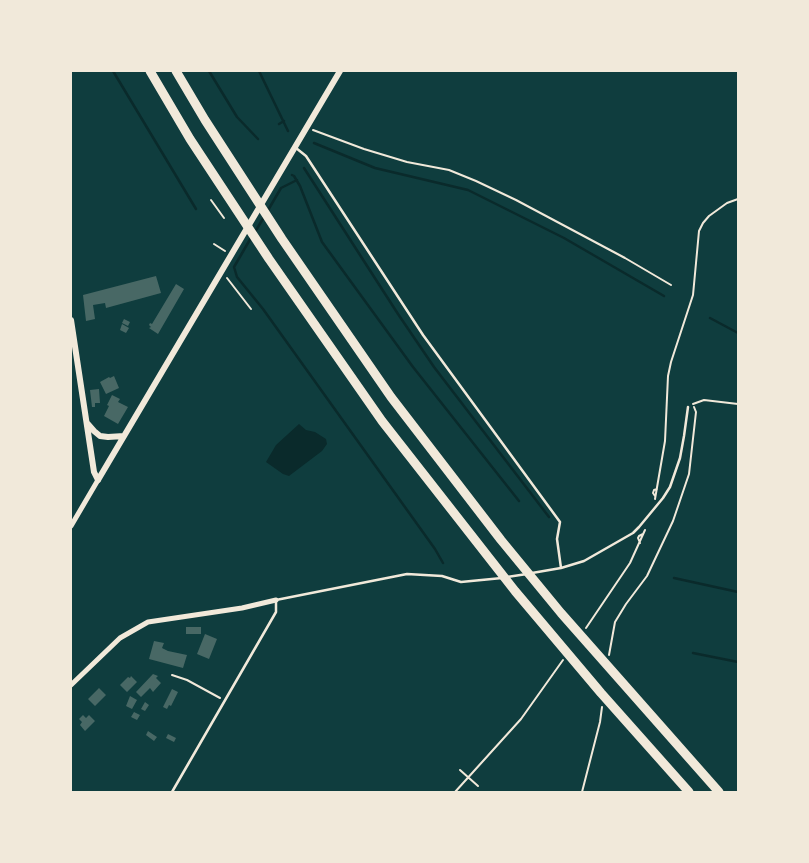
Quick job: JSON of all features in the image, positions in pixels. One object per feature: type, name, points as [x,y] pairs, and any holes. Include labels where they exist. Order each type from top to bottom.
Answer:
[{"type":"highway","points":[[150,71],[190,139],[269,260],[382,421],[515,591],[601,694],[689,792]]},
{"type":"highway","points":[[176,71],[282,239],[391,397],[492,528],[561,613],[719,792]]},
{"type":"street","points":[[71,526],[340,71]]},
{"type":"street","points":[[71,320],[94,472],[98,480]]},
{"type":"street","points":[[86,422],[100,436],[124,436]]},
{"type":"street","points":[[71,685],[120,638],[148,622],[242,608],[276,600]]},
{"type":"lane","points":[[294,148],[306,156],[428,342],[560,522],[557,539],[561,568]]},
{"type":"lane","points":[[172,792],[276,612],[276,600],[407,574],[442,576],[461,582],[471,582],[561,568],[584,560],[633,533],[652,512],[666,492],[674,476],[684,436],[688,407]]},
{"type":"path","points":[[306,127],[364,149],[407,162],[449,170],[476,181],[516,200],[617,254],[671,286]]},
{"type":"path","points":[[652,512],[665,441],[668,376],[693,295],[699,231],[709,216],[727,203],[738,199]]},
{"type":"path","points":[[211,200],[224,218]]},
{"type":"path","points":[[214,244],[231,255]]},
{"type":"path","points":[[220,273],[228,279],[251,309]]},
{"type":"path","points":[[688,407],[704,400],[738,404]]},
{"type":"path","points":[[608,656],[615,622],[647,576],[673,521],[689,474],[696,412],[693,404]]},
{"type":"path","points":[[584,630],[630,563],[646,527]]},
{"type":"path","points":[[455,792],[521,719],[563,660]]},
{"type":"path","points":[[172,675],[187,680],[224,701]]},
{"type":"path","points":[[582,792],[600,722],[602,703]]},
{"type":"path","points":[[460,770],[478,786]]},
{"type":"water","points":[[299,424],[306,430],[315,432],[326,439],[327,444],[322,451],[289,476],[266,462],[276,445]]},
{"type":"building","points":[[156,276],[161,293],[106,308],[105,303],[93,305],[95,319],[86,321],[83,295]]},
{"type":"building","points":[[176,284],[184,289],[158,334],[149,328],[151,327],[149,325],[150,323],[152,324]]},
{"type":"building","points":[[124,319],[130,322],[128,326],[122,323]]},
{"type":"building","points":[[122,324],[129,328],[126,333],[120,330]]},
{"type":"building","points":[[114,376],[119,388],[106,394],[100,382]]},
{"type":"building","points":[[99,389],[100,403],[95,403],[95,407],[92,407],[90,390]]},
{"type":"building","points":[[112,395],[120,399],[118,402],[128,407],[118,424],[104,416]]},
{"type":"building","points":[[186,627],[201,627],[201,634],[186,634]]},
{"type":"building","points":[[205,634],[217,639],[209,659],[197,654]]},
{"type":"building","points":[[154,641],[164,643],[162,648],[168,651],[187,655],[183,668],[149,659]]},
{"type":"building","points":[[153,674],[158,676],[156,678],[161,683],[153,692],[150,688],[141,697],[136,692]]},
{"type":"building","points":[[131,676],[137,682],[127,692],[120,685]]},
{"type":"building","points":[[99,688],[106,695],[95,706],[88,699]]},
{"type":"building","points":[[172,689],[178,692],[171,706],[169,705],[167,709],[163,707]]},
{"type":"building","points":[[130,696],[137,700],[132,709],[126,706]]},
{"type":"building","points":[[145,702],[149,705],[145,711],[141,709]]},
{"type":"building","points":[[134,712],[140,715],[137,720],[131,717]]},
{"type":"building","points":[[83,715],[86,718],[89,715],[95,721],[85,731],[80,725],[82,722],[79,719]]},
{"type":"building","points":[[148,731],[157,737],[154,741],[146,735]]},
{"type":"building","points":[[168,734],[176,738],[174,742],[166,738]]},
{"type":"waterway","points":[[113,71],[196,209]]},
{"type":"waterway","points":[[209,71],[237,117],[258,139]]},
{"type":"waterway","points":[[259,71],[288,131]]},
{"type":"waterway","points":[[279,124],[284,121]]},
{"type":"waterway","points":[[314,143],[375,168],[468,190],[564,238],[664,296]]},
{"type":"waterway","points":[[304,168],[434,367],[549,517]]},
{"type":"waterway","points":[[292,175],[300,186],[322,242],[413,367],[519,501]]},
{"type":"waterway","points":[[267,212],[281,188],[297,180]]},
{"type":"waterway","points":[[255,232],[264,217]]},
{"type":"waterway","points":[[252,236],[234,267],[237,277],[263,309],[435,549],[443,563]]},
{"type":"waterway","points":[[710,318],[738,333]]},
{"type":"waterway","points":[[674,578],[738,592]]},
{"type":"waterway","points":[[693,653],[738,662]]}]
